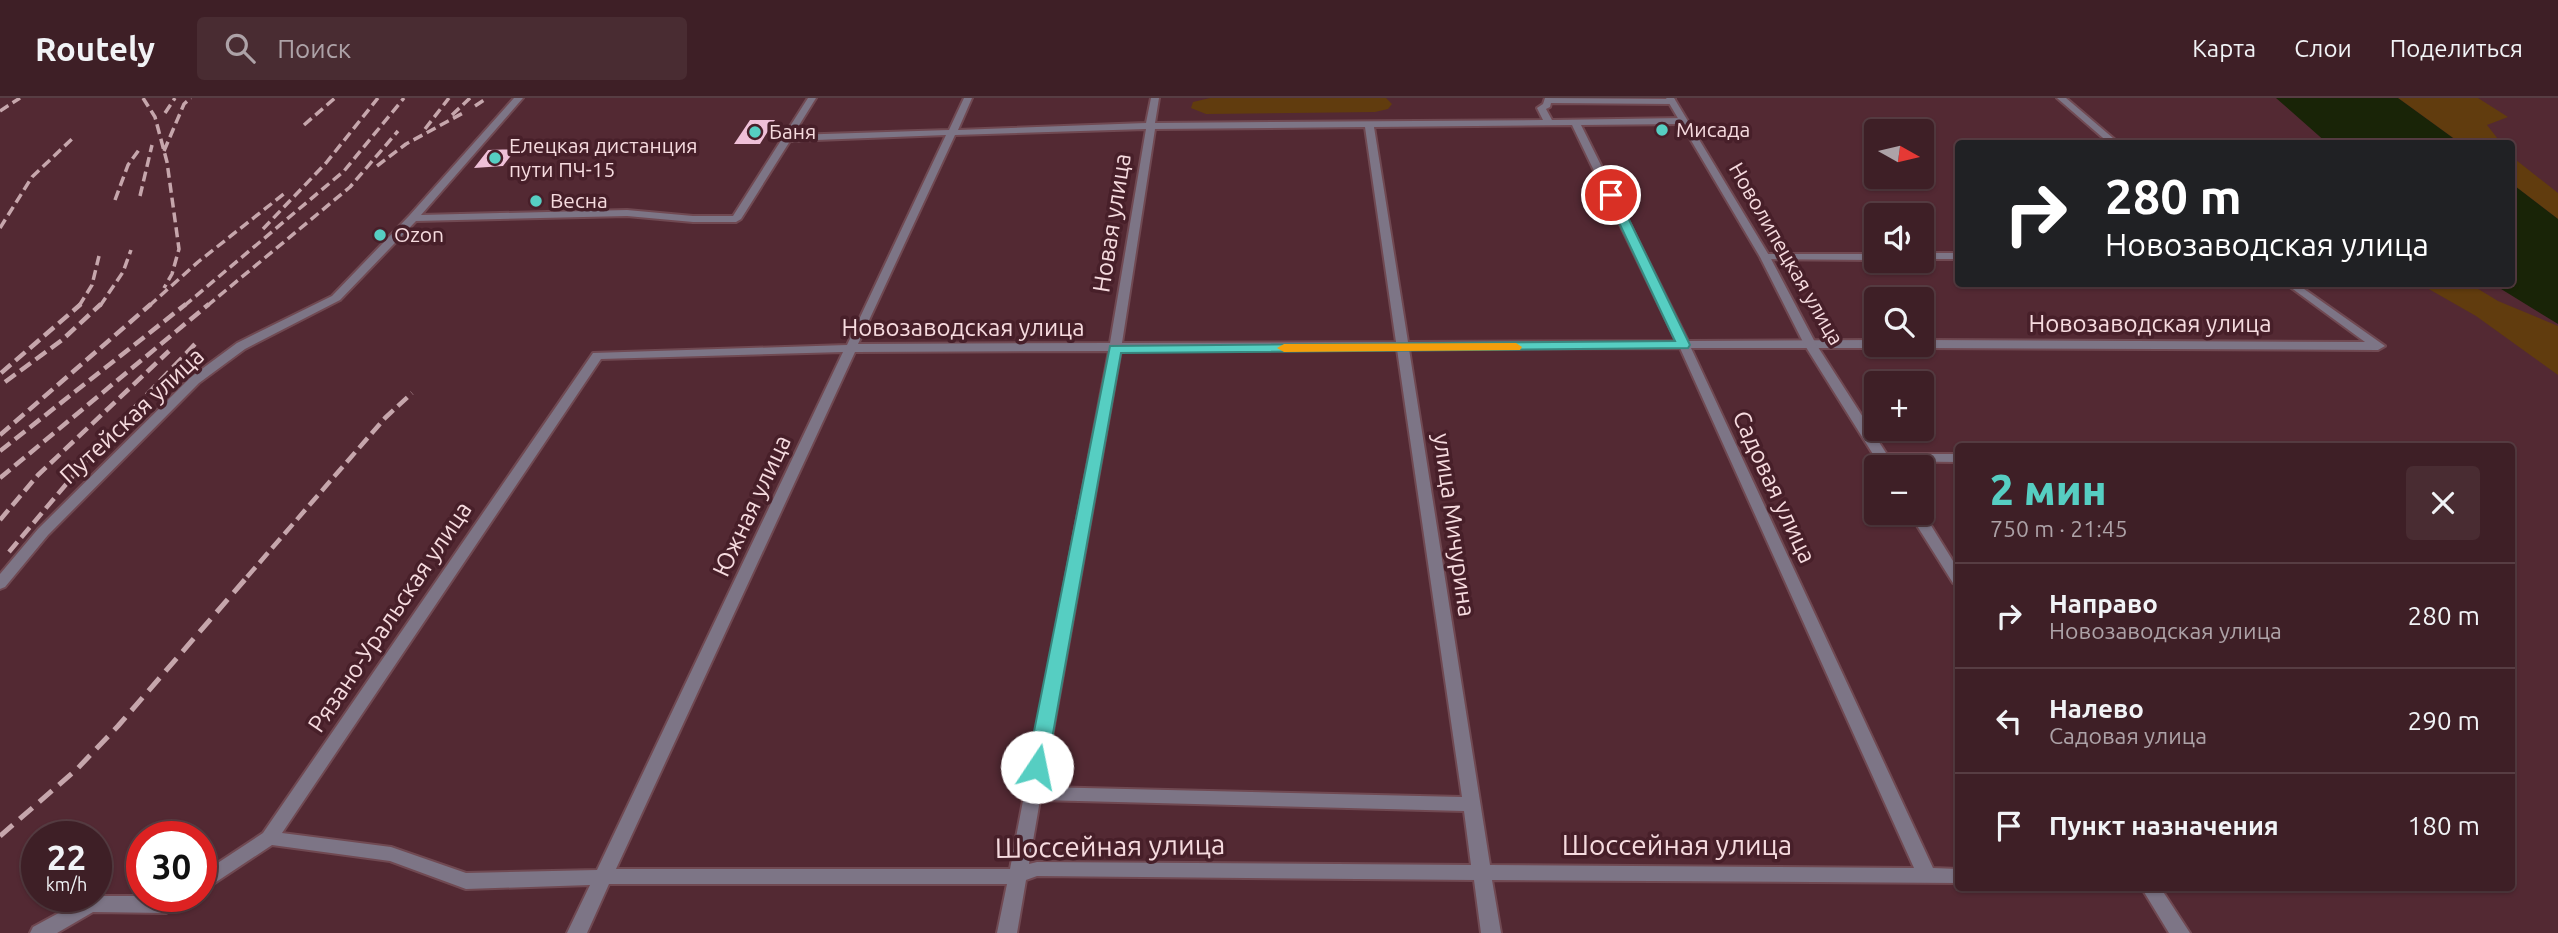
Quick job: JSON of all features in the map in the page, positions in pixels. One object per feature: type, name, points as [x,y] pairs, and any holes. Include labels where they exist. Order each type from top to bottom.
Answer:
[{"type":"street","name":"Путейская улица","points":[[0,584],[43,532],[195,380],[241,346],[336,298],[413,218],[519,98]]},
{"type":"street","points":[[413,218],[626,213],[693,219],[736,219],[812,98]]},
{"type":"street","name":"Южная улица","points":[[577,933],[968,98]]},
{"type":"street","name":"Новая улица","points":[[1007,933],[1115,349],[1155,98]]},
{"type":"street","points":[[2061,98],[2111,140]]},
{"type":"street","points":[[1548,121],[1541,108],[1548,105],[1547,100],[1671,100]]},
{"type":"street","name":"Новолипецкая улица","points":[[1671,100],[1765,257],[1810,344],[1880,455]]},
{"type":"street","name":"Садовая улица","points":[[1575,121],[1684,345],[1926,874]]},
{"type":"street","points":[[786,138],[1151,126],[1683,121]]},
{"type":"street","name":"улица Мичурина","points":[[1369,124],[1405,348],[1491,933]]},
{"type":"street","points":[[1934,256],[1955,256]]},
{"type":"street","points":[[1765,257],[1864,257]]},
{"type":"street","name":"Новозаводская улица","points":[[1934,344],[2379,346],[2295,287]]},
{"type":"street","name":"Новозаводская улица","points":[[597,356],[852,348],[1405,348],[1864,344]]},
{"type":"street","name":"Рязано-Уральская улица","points":[[217,873],[269,838],[597,356]]},
{"type":"street","points":[[1934,460],[1955,458]]},
{"type":"street","points":[[1924,525],[1955,575]]},
{"type":"street","points":[[1032,793],[1471,804]]},
{"type":"street","name":"Шоссейная улица","points":[[269,838],[391,854],[466,881],[603,877],[1017,876],[1037,869],[1955,876]]},
{"type":"street","points":[[2153,891],[2180,933]]},
{"type":"street","points":[[40,933],[90,904],[126,904]]},
{"type":"shaded area","points":[[1210,98],[1386,98],[1392,104],[1388,109],[1375,112],[1206,114],[1191,108],[1193,102]]},
{"type":"shaded area","points":[[2276,98],[2398,98],[2456,140],[2324,140]]},
{"type":"shaded area","points":[[2398,98],[2478,98],[2508,117],[2487,125],[2499,140],[2456,140]]},
{"type":"shaded area","points":[[2515,159],[2558,193],[2558,219],[2515,186]]},
{"type":"shaded area","points":[[2515,186],[2558,219],[2558,324],[2498,287],[2515,287]]},
{"type":"shaded area","points":[[2425,287],[2475,287],[2498,301],[2558,326],[2558,375],[2476,316]]},
{"type":"building","name":"Баня","points":[[750,120],[775,120],[760,144],[734,144]]},
{"type":"building","name":"Елецкая дистанция пути ПЧ-15","points":[[516,149],[503,166],[474,168],[488,150]]},
{"type":"railway","points":[[0,111],[20,98]]},
{"type":"railway","points":[[143,98],[155,117],[164,151]]},
{"type":"railway","points":[[165,113],[175,98]]},
{"type":"railway","points":[[164,151],[184,104],[191,98]]},
{"type":"railway","points":[[304,125],[335,98]]},
{"type":"railway","points":[[263,229],[326,163],[378,98]]},
{"type":"railway","points":[[184,306],[344,171],[404,98]]},
{"type":"railway","points":[[425,129],[449,98]]},
{"type":"railway","points":[[452,115],[470,98]]},
{"type":"railway","points":[[475,106],[487,98]]},
{"type":"railway","points":[[377,166],[406,144],[463,113]]},
{"type":"railway","points":[[207,306],[350,187],[398,131]]},
{"type":"railway","points":[[0,228],[32,177],[74,137]]},
{"type":"railway","points":[[140,196],[152,145]]},
{"type":"railway","points":[[115,200],[128,165],[141,147]]},
{"type":"railway","points":[[164,151],[179,249],[172,274],[164,288]]},
{"type":"railway","points":[[149,306],[198,262],[285,193]]},
{"type":"railway","points":[[100,306],[123,272],[131,250]]},
{"type":"railway","points":[[79,305],[92,285],[99,256]]},
{"type":"railway","points":[[5,382],[62,340],[101,304]]},
{"type":"railway","points":[[0,435],[151,304]]},
{"type":"railway","points":[[0,451],[186,304]]},
{"type":"railway","points":[[0,478],[209,304]]},
{"type":"railway","points":[[1,373],[79,305]]},
{"type":"railway","points":[[9,552],[100,444],[197,342]]},
{"type":"railway","points":[[0,520],[38,475],[169,351]]},
{"type":"railway","points":[[247,577],[385,418],[412,393]]},
{"type":"railway","points":[[0,836],[77,769],[118,726],[248,576]]},
{"type":"slow traffic","points":[[1284,348],[1516,347]]},
{"type":"place","name":"Мисада","points":[[1662,130]]},
{"type":"place","name":"Баня","points":[[755,132]]},
{"type":"place","name":"Елецкая дистанция пути ПЧ-15","points":[[495,158]]},
{"type":"place","name":"Весна","points":[[536,201]]},
{"type":"place","name":"Ozon","points":[[380,235]]},
{"type":"route","points":[[1037,767],[1115,349],[1684,345],[1611,195]]}]
